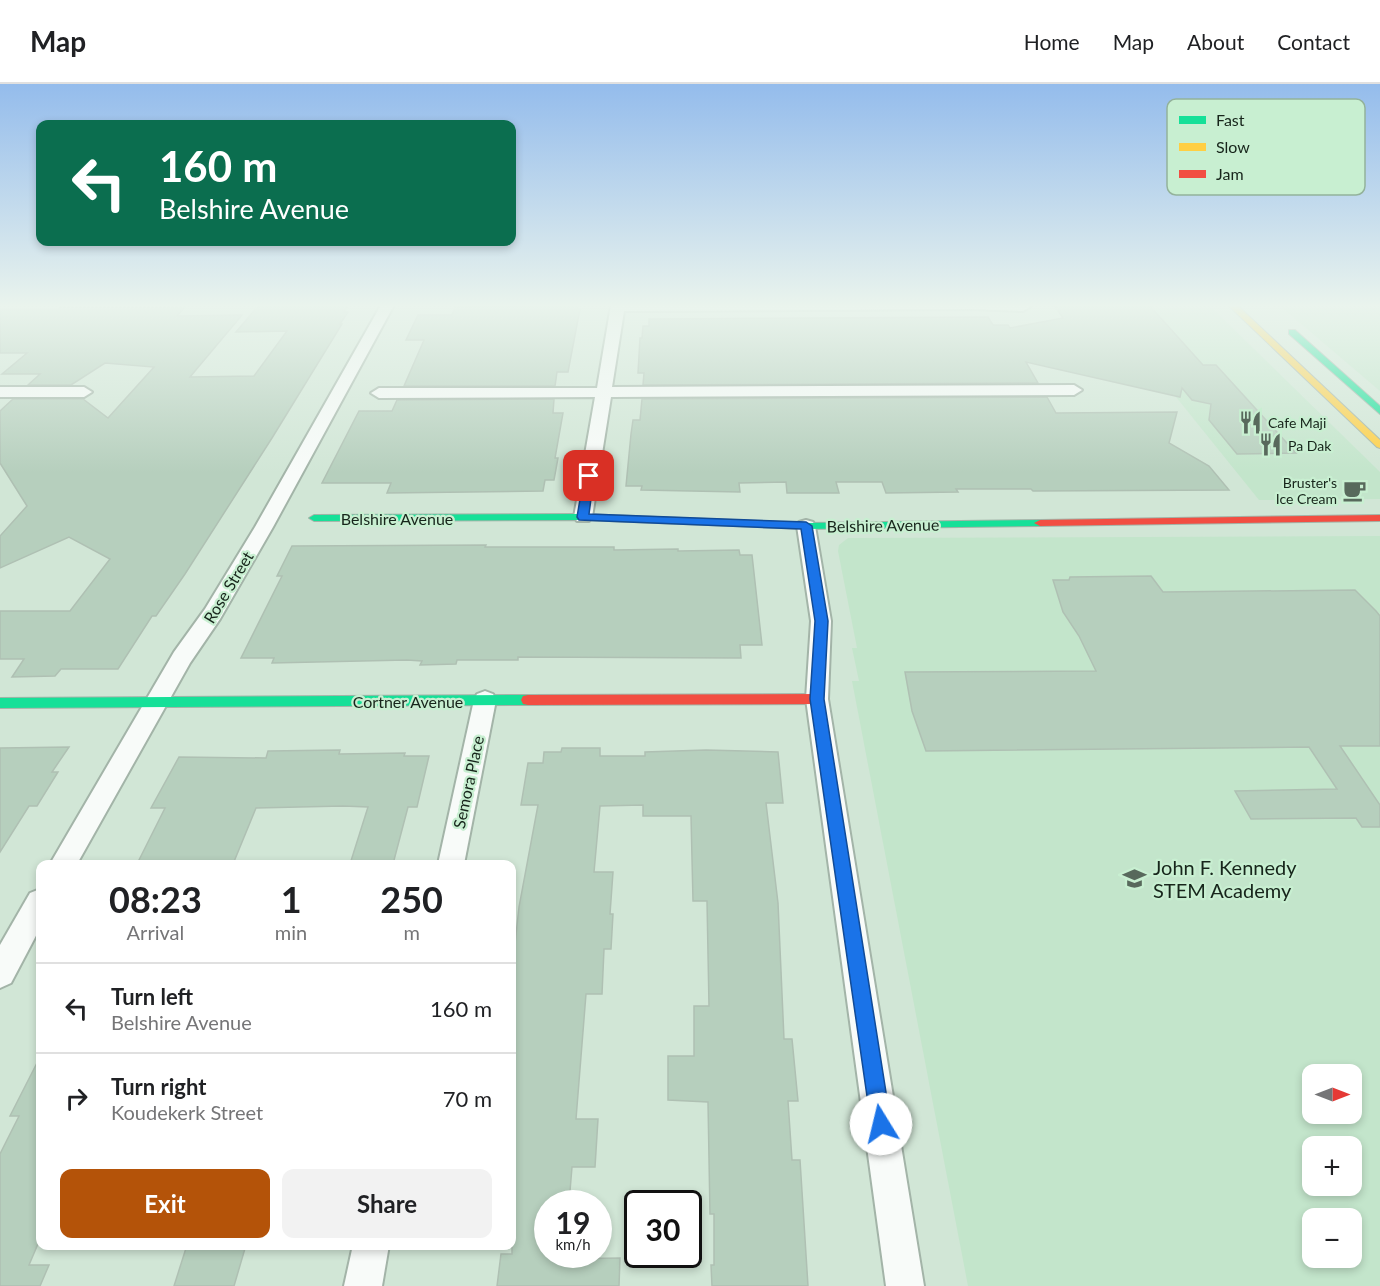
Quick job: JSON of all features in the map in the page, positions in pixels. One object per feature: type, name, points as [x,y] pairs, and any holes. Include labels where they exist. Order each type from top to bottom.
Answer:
[{"type":"street","name":"Rose Street","points":[[65,860],[155,702],[213,614],[264,527],[357,361]]},
{"type":"street","points":[[583,517],[608,361]]},
{"type":"street","points":[[1291,361],[1380,445]]},
{"type":"street","points":[[1324,361],[1380,411]]},
{"type":"street","points":[[379,393],[1074,390]]},
{"type":"street","points":[[0,392],[84,392]]},
{"type":"street","name":"Belshire Avenue","points":[[314,518],[583,517],[806,526],[1380,518]]},
{"type":"street","points":[[806,526],[821,621],[817,699],[905,1286]]},
{"type":"street","name":"Cortner Avenue","points":[[0,703],[817,699]]},
{"type":"street","name":"Semora Place","points":[[452,860],[485,700]]},
{"type":"street","points":[[0,973],[36,909]]},
{"type":"street","points":[[363,1286],[370,1250]]},
{"type":"shaded area","points":[[1147,361],[1266,361],[1380,472],[1380,499],[1259,500]]},
{"type":"shaded area","points":[[1345,361],[1380,361],[1380,391]]},
{"type":"shaded area","name":"John F. Kennedy STEM Academy","points":[[1380,536],[1380,1286],[968,1286],[852,681],[859,681],[852,648],[857,648],[838,551],[839,545],[848,538]]},
{"type":"building","points":[[17,361],[203,361],[190,377],[254,376],[265,361],[319,361],[185,574],[156,616],[152,616],[118,669],[61,669],[55,676],[12,677],[24,659],[0,659],[0,611],[70,611],[110,559],[69,537],[0,568],[0,536],[27,506],[0,463],[0,411],[13,399],[83,399],[108,418],[154,367],[105,363],[71,385],[28,385],[40,374],[2,374]]},
{"type":"building","points":[[415,361],[570,361],[568,372],[557,372],[555,386],[404,386]]},
{"type":"building","points":[[639,361],[1199,361],[1203,365],[1216,365],[1296,453],[1237,454],[1209,420],[1211,404],[1192,400],[1182,388],[1180,397],[1026,362],[1038,383],[643,385],[644,373],[638,373]]},
{"type":"building","points":[[1047,397],[1056,413],[1177,412],[1169,443],[1209,466],[1229,490],[956,489],[958,492],[886,493],[882,482],[836,482],[839,493],[787,493],[786,482],[739,483],[740,492],[641,490],[642,486],[626,486],[633,420],[640,420],[642,399]]},
{"type":"building","points":[[554,399],[553,413],[563,413],[555,458],[558,458],[554,480],[545,480],[543,491],[387,493],[391,483],[322,483],[359,411],[392,411],[397,400]]},
{"type":"building","points":[[486,545],[485,547],[614,547],[614,550],[739,550],[740,555],[752,555],[762,645],[740,645],[741,658],[518,657],[518,660],[457,660],[456,664],[420,665],[422,661],[407,660],[272,663],[274,658],[241,658],[282,576],[277,576],[292,546]]},
{"type":"building","points":[[1151,576],[1163,592],[1355,590],[1376,611],[1380,616],[1380,746],[1340,746],[1380,805],[1380,827],[1362,827],[1356,818],[1251,819],[1235,791],[1337,789],[1309,747],[926,751],[912,711],[905,672],[1096,671],[1079,636],[1063,612],[1053,580],[1069,580],[1070,577]]},
{"type":"building","points":[[69,747],[52,772],[58,772],[37,806],[29,806],[0,852],[0,748]]},
{"type":"building","points":[[562,748],[600,748],[600,756],[645,756],[645,752],[706,750],[778,752],[783,803],[766,803],[778,903],[784,1039],[792,1039],[798,1101],[788,1101],[792,1160],[800,1160],[808,1286],[712,1286],[714,1214],[710,1214],[708,1102],[668,1100],[668,1056],[694,1056],[694,1006],[709,1006],[707,901],[693,901],[691,816],[643,816],[643,805],[600,806],[594,872],[613,872],[610,914],[613,914],[611,949],[604,949],[602,994],[586,994],[576,1119],[598,1119],[595,1167],[572,1167],[570,1190],[534,1190],[534,1268],[612,1268],[612,1258],[620,1258],[619,1286],[497,1286],[501,1254],[512,1254],[512,1250],[516,1250],[516,934],[538,805],[521,805],[528,763],[543,763],[544,752],[561,752]]},
{"type":"building","points":[[340,750],[339,754],[405,753],[404,756],[429,756],[417,807],[408,807],[394,860],[351,860],[368,807],[343,806],[256,808],[235,860],[139,860],[165,808],[151,808],[179,757],[266,758],[268,751]]},
{"type":"building","points":[[36,1065],[36,1248],[29,1265],[49,1265],[40,1286],[0,1286],[0,1154],[19,1116],[10,1116]]},
{"type":"building","points":[[185,1250],[245,1250],[234,1286],[174,1286]]},
{"type":"traffic: fast","points":[[1324,361],[1380,411]]},
{"type":"traffic: fast","points":[[314,518],[583,517],[806,526],[1040,523]]},
{"type":"traffic: fast","points":[[0,703],[528,700]]},
{"type":"traffic: slow","points":[[1291,361],[1380,445]]},
{"type":"traffic: jam","points":[[1040,523],[1380,518]]},
{"type":"traffic: jam","points":[[528,700],[817,699]]},
{"type":"place","name":"Cafe Maji","points":[[1250,422]]},
{"type":"place","name":"Pa Dak","points":[[1270,445]]},
{"type":"place","name":"Bruster's Ice Cream","points":[[1355,490]]},
{"type":"place","name":"John F. Kennedy STEM Academy","points":[[1135,878]]},
{"type":"route","points":[[589,476],[583,517],[806,526],[821,621],[817,699],[881,1124]]}]
